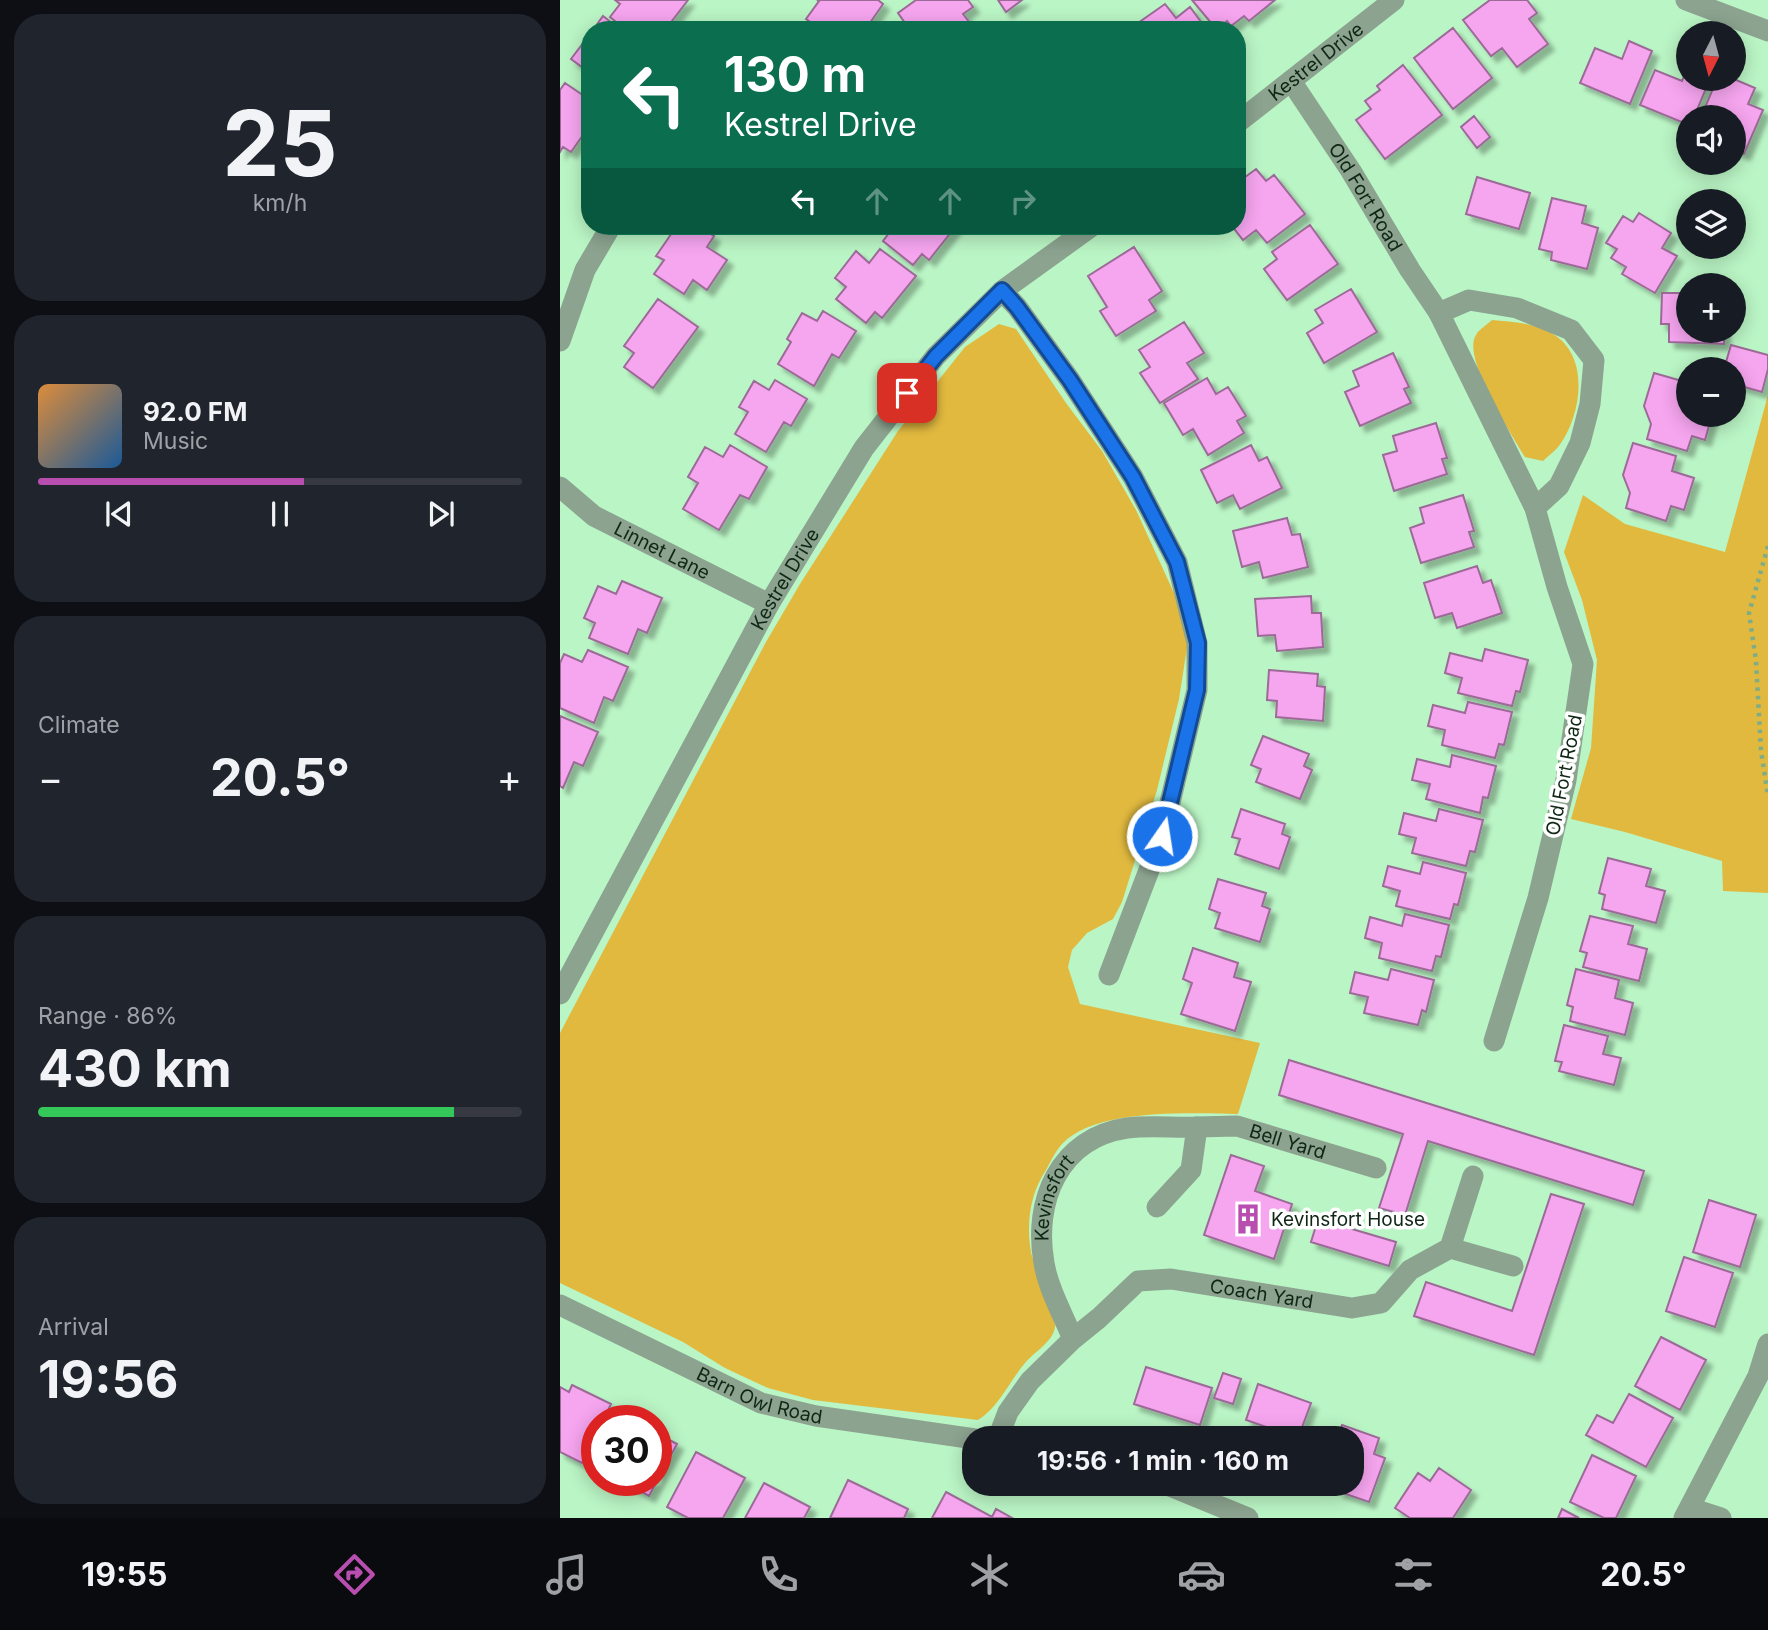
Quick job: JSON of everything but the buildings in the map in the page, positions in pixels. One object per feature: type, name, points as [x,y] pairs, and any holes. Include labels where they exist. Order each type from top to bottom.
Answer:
[{"type":"street","points":[[1685,0],[1768,31]]},
{"type":"street","name":"Kestrel Drive","points":[[1246,116],[1291,82],[1381,4]]},
{"type":"street","name":"Old Fort Road","points":[[1291,82],[1352,171],[1410,270],[1439,313],[1535,508],[1557,587],[1583,664],[1566,780],[1538,898],[1494,1041]]},
{"type":"street","points":[[560,341],[585,270],[606,235]]},
{"type":"street","name":"Kestrel Drive","points":[[560,994],[769,604],[864,448],[936,356],[1002,290],[1079,235]]},
{"type":"street","points":[[1002,290],[1070,380],[1133,477],[1177,562],[1198,643],[1197,690],[1162,836],[1109,975]]},
{"type":"street","points":[[1439,313],[1469,300],[1517,308],[1571,330],[1594,360],[1590,404],[1580,443],[1559,486],[1535,508]]},
{"type":"street","name":"Linnet Lane","points":[[560,487],[594,516],[769,604]]},
{"type":"street","name":"Bell Yard","points":[[1197,1127],[1237,1126],[1376,1168]]},
{"type":"street","points":[[1157,1207],[1191,1170],[1197,1127]]},
{"type":"street","name":"Kevinsfort","points":[[1073,1339],[1044,1264],[1042,1242],[1046,1194],[1059,1167],[1092,1140],[1126,1128],[1197,1127]]},
{"type":"street","points":[[1473,1176],[1450,1248],[1513,1266]]},
{"type":"street","name":"Coach Yard","points":[[1073,1339],[1138,1281],[1171,1279],[1352,1308],[1381,1303],[1410,1270],[1450,1248]]},
{"type":"street","name":"Barn Owl Road","points":[[560,1305],[761,1403],[816,1416],[962,1437]]},
{"type":"street","points":[[1003,1426],[1008,1412],[1030,1381],[1073,1339]]},
{"type":"street","points":[[1721,1518],[1687,1513],[1758,1376],[1768,1344]]},
{"type":"street","points":[[1194,1496],[1248,1518]]},
{"type":"path","points":[[1768,546],[1749,613],[1756,661],[1761,751],[1768,796]]},
{"type":"shaded area","points":[[1492,320],[1541,328],[1567,346],[1574,359],[1578,373],[1578,389],[1573,420],[1559,446],[1543,461],[1525,457],[1481,377],[1473,346],[1477,333]]},
{"type":"shaded area","points":[[999,324],[1016,329],[1102,451],[1136,510],[1174,593],[1188,641],[1179,699],[1157,790],[1122,902],[1113,919],[1087,933],[1072,950],[1068,967],[1080,1004],[1260,1043],[1238,1114],[1171,1114],[1121,1118],[1078,1132],[1058,1149],[1036,1189],[1029,1230],[1031,1252],[1055,1322],[1054,1332],[1025,1363],[992,1408],[978,1420],[813,1400],[768,1388],[725,1368],[683,1342],[560,1283],[560,1033],[766,642],[800,584],[898,431],[965,347]]},
{"type":"shaded area","points":[[1768,395],[1768,893],[1723,891],[1722,861],[1571,819],[1591,748],[1597,660],[1582,600],[1564,552],[1583,495],[1625,524],[1725,552]]},
{"type":"place","name":"Kevinsfort House","points":[[1248,1219]]},
{"type":"route","points":[[907,393],[936,356],[1002,290],[1070,380],[1133,477],[1177,562],[1198,643],[1197,690],[1162,836]]}]
